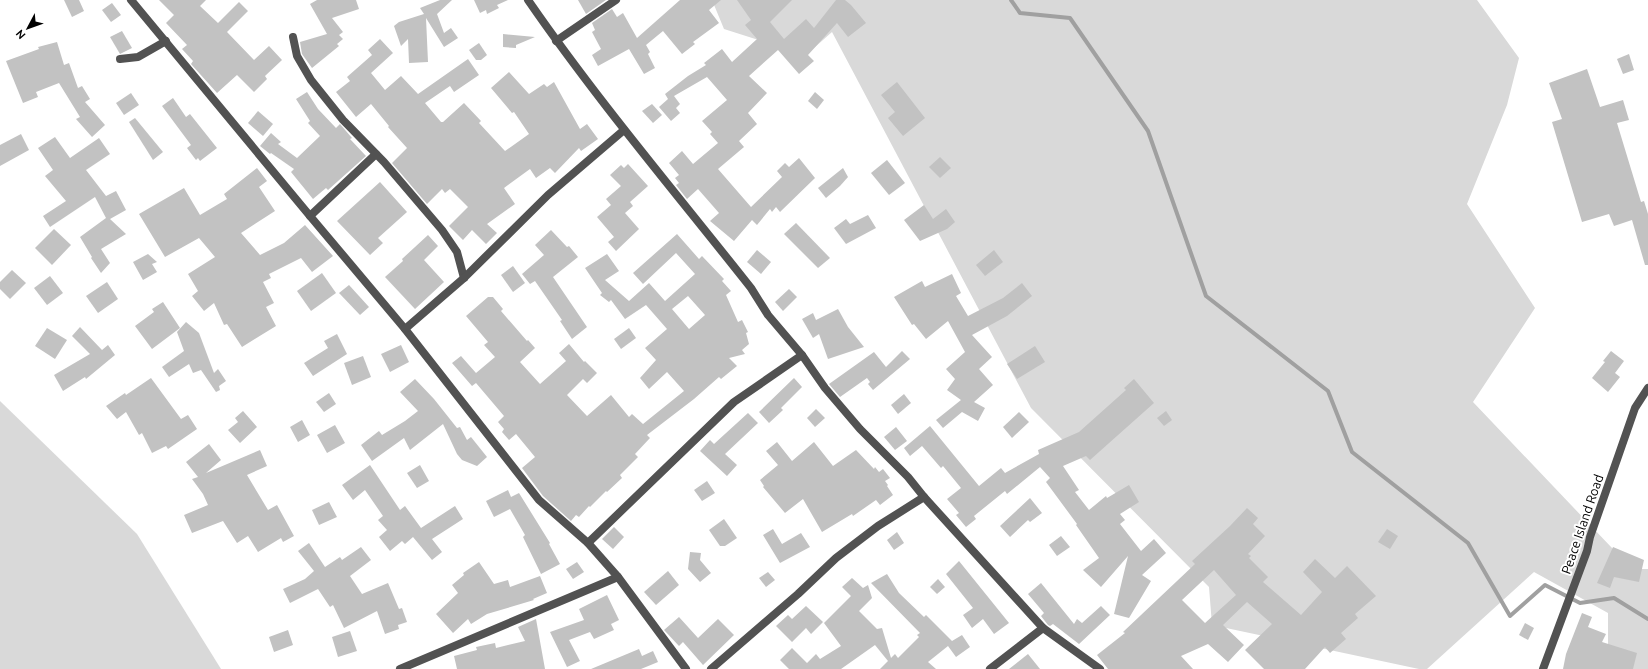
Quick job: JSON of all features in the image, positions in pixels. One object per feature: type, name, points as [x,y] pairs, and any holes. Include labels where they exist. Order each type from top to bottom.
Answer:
[{"type":"street","points":[[131,0],[406,329],[539,500],[588,543],[618,578],[686,669]]},
{"type":"street","points":[[528,0],[556,41],[624,130],[751,288],[768,315],[802,355],[825,388],[860,429],[908,477],[924,497],[1043,628],[1100,669]]},
{"type":"street","points":[[556,41],[616,0]]},
{"type":"street","points":[[293,37],[297,56],[311,80],[343,120],[376,154],[442,230],[457,252],[464,278]]},
{"type":"street","points":[[120,58],[138,56],[166,41]]},
{"type":"street","points":[[406,329],[464,278],[548,196],[624,130]]},
{"type":"street","points":[[310,216],[376,154]]},
{"type":"street","points":[[588,543],[734,402],[802,355]]},
{"type":"street","name":"Peace Island Road","points":[[1542,669],[1564,615],[1635,408],[1648,388]]},
{"type":"street","points":[[711,669],[798,594],[836,558],[878,526],[924,497]]},
{"type":"street","points":[[400,669],[618,578]]},
{"type":"street","points":[[990,669],[1043,628]]},
{"type":"shaded area","points":[[712,0],[1477,0],[1519,58],[1507,105],[1467,204],[1535,308],[1473,402],[1632,569],[1648,569],[1648,669],[1608,669],[1608,613],[1534,572],[1427,669],[1419,669],[1212,625],[1209,587],[1031,408],[832,32],[806,55],[724,29]]},
{"type":"shaded area","points":[[0,401],[137,534],[221,669],[0,669]]},
{"type":"building","points":[[64,0],[79,0],[84,11],[72,17]]},
{"type":"building","points":[[159,0],[206,0],[200,6],[218,23],[239,2],[248,11],[227,32],[254,60],[269,46],[282,60],[265,76],[267,79],[254,92],[237,75],[217,93],[191,64],[193,61],[182,49],[187,45],[166,23],[174,15]]},
{"type":"building","points":[[317,0],[356,0],[359,9],[332,18],[343,32],[339,35],[343,39],[337,44],[339,46],[312,68],[302,54],[300,42],[327,34],[310,4]]},
{"type":"building","points":[[440,0],[452,0],[437,14],[444,33],[451,28],[458,38],[444,47],[426,18],[428,62],[409,63],[408,39],[401,46],[394,26],[399,22],[424,14],[420,8]]},
{"type":"building","points":[[474,0],[508,0],[497,5],[499,8],[487,14],[486,10],[480,13]]},
{"type":"building","points":[[578,0],[606,0],[586,14]]},
{"type":"building","points":[[680,0],[721,0],[709,10],[719,23],[693,42],[695,44],[682,54],[663,31],[646,45],[650,52],[648,54],[655,68],[644,74],[629,49],[598,66],[592,55],[601,49],[592,32],[595,30],[592,23],[612,9],[617,17],[623,13],[637,38]]},
{"type":"building","points":[[737,0],[792,0],[770,22],[784,39],[806,19],[814,28],[836,0],[845,0],[866,23],[848,37],[837,23],[808,55],[814,61],[799,74],[778,50],[749,76],[767,93],[748,113],[757,124],[739,141],[744,147],[718,169],[751,207],[782,177],[777,171],[785,163],[789,167],[799,158],[815,178],[780,212],[776,207],[772,212],[770,209],[757,225],[752,220],[734,241],[710,221],[719,213],[698,189],[687,199],[676,185],[679,183],[675,178],[679,175],[669,163],[682,151],[693,164],[718,143],[710,134],[712,132],[702,121],[727,100],[707,77],[674,96],[680,104],[676,108],[680,113],[671,121],[659,107],[668,99],[665,94],[688,76],[706,65],[704,63],[722,49],[732,62],[757,39],[745,25],[751,20]]},
{"type":"building","points":[[112,3],[121,15],[111,22],[102,10]]},
{"type":"building","points":[[122,31],[132,48],[120,54],[110,37]]},
{"type":"building","points":[[503,34],[535,37],[516,45],[516,48],[503,47]]},
{"type":"building","points":[[380,39],[393,53],[371,73],[385,90],[401,76],[418,94],[468,59],[479,75],[454,92],[450,86],[425,103],[441,122],[443,122],[464,103],[481,121],[479,123],[505,151],[529,134],[514,112],[512,113],[491,88],[509,72],[529,94],[544,84],[547,87],[554,82],[580,129],[587,124],[598,139],[581,151],[579,148],[555,173],[550,168],[536,178],[530,169],[504,188],[515,204],[487,224],[497,233],[486,244],[472,230],[463,240],[449,226],[468,207],[450,189],[445,193],[442,189],[427,204],[392,163],[407,148],[388,127],[389,126],[371,104],[356,117],[336,92],[350,81],[347,77],[372,55],[368,50]]},
{"type":"building","points":[[57,42],[64,65],[69,63],[78,88],[82,86],[90,99],[85,102],[105,125],[92,137],[76,119],[80,117],[59,83],[36,92],[38,97],[23,103],[6,61],[39,49],[38,47]]},
{"type":"building","points":[[479,43],[487,55],[481,60],[476,60],[469,50]]},
{"type":"building","points":[[1629,54],[1634,70],[1623,74],[1617,59]]},
{"type":"building","points":[[1587,69],[1600,107],[1623,100],[1629,120],[1617,123],[1641,202],[1644,201],[1648,214],[1648,265],[1645,265],[1632,220],[1614,226],[1609,214],[1582,222],[1552,122],[1562,119],[1549,83]]},
{"type":"building","points":[[897,82],[925,118],[903,136],[888,118],[895,112],[881,95]]},
{"type":"building","points":[[307,92],[318,109],[336,128],[340,124],[352,138],[350,139],[366,156],[328,190],[326,188],[313,199],[291,172],[294,169],[260,146],[271,133],[281,142],[278,144],[297,158],[320,136],[308,123],[310,121],[296,99]]},
{"type":"building","points":[[815,92],[824,100],[817,109],[808,101]]},
{"type":"building","points":[[131,93],[139,105],[124,115],[116,103]]},
{"type":"building","points":[[173,98],[186,117],[190,114],[217,148],[200,161],[198,158],[196,160],[187,148],[191,145],[162,106]]},
{"type":"building","points":[[652,104],[662,115],[653,123],[642,111]]},
{"type":"building","points":[[258,111],[273,124],[263,136],[248,123]]},
{"type":"building","points":[[135,118],[163,152],[153,160],[129,122]]},
{"type":"building","points":[[21,134],[29,150],[0,166],[0,145]]},
{"type":"building","points":[[55,137],[70,158],[99,138],[110,154],[86,170],[106,196],[116,191],[126,210],[110,219],[126,234],[101,249],[110,263],[101,273],[80,237],[106,218],[95,197],[50,227],[43,216],[66,201],[45,176],[53,170],[38,148]]},
{"type":"building","points":[[940,157],[951,168],[940,178],[929,167]]},
{"type":"building","points":[[887,160],[905,183],[889,195],[871,173]]},
{"type":"building","points":[[628,164],[648,186],[630,202],[633,206],[625,213],[639,229],[616,251],[608,242],[614,237],[597,217],[611,205],[606,199],[621,186],[610,175],[621,165],[624,168]]},
{"type":"building","points":[[257,168],[267,181],[259,187],[275,211],[241,233],[260,255],[284,243],[305,225],[333,256],[312,272],[301,258],[269,274],[271,278],[263,282],[274,303],[266,307],[276,326],[242,347],[227,324],[224,325],[214,303],[204,311],[192,296],[198,291],[188,274],[215,257],[199,238],[165,257],[139,214],[184,188],[200,215],[227,199],[224,194]]},
{"type":"building","points":[[843,168],[848,177],[826,198],[818,188]]},
{"type":"building","points":[[380,182],[407,212],[378,238],[383,243],[370,255],[337,221]]},
{"type":"building","points":[[924,205],[933,219],[946,209],[955,222],[947,229],[920,241],[904,220]]},
{"type":"building","points":[[868,215],[876,228],[846,244],[834,228],[846,219],[850,224]]},
{"type":"building","points":[[796,223],[830,258],[818,268],[784,234]]},
{"type":"building","points":[[54,229],[71,245],[52,265],[35,248]]},
{"type":"building","points":[[551,230],[567,247],[569,246],[578,257],[553,277],[587,327],[572,339],[560,321],[562,320],[535,281],[530,284],[522,274],[544,255],[535,245]]},
{"type":"building","points":[[677,234],[699,259],[702,256],[724,279],[722,281],[731,291],[726,295],[738,322],[742,320],[748,332],[746,333],[749,344],[742,350],[745,354],[729,358],[737,366],[721,379],[719,377],[694,399],[647,435],[650,438],[635,454],[638,457],[620,475],[622,478],[590,507],[589,506],[579,517],[576,515],[571,521],[543,496],[522,468],[535,457],[516,434],[509,440],[502,432],[504,429],[498,422],[504,416],[476,383],[472,386],[452,363],[461,356],[476,373],[495,357],[484,345],[488,342],[466,316],[488,297],[493,297],[503,309],[501,311],[535,348],[520,362],[540,384],[566,361],[559,353],[569,344],[584,362],[585,361],[597,373],[587,383],[583,379],[567,395],[587,416],[611,395],[629,417],[632,414],[643,424],[684,391],[667,372],[649,389],[640,378],[656,360],[645,348],[667,329],[646,305],[625,319],[611,300],[609,302],[600,295],[602,293],[585,268],[607,254],[619,271],[605,280],[629,301],[649,283],[665,301],[695,274],[676,253],[643,284],[633,273]],"holes":[[[688,296],[705,315],[689,329],[672,309]]]},
{"type":"building","points":[[428,235],[438,246],[424,260],[444,282],[415,309],[385,277]]},
{"type":"building","points":[[757,250],[771,262],[761,274],[747,262]]},
{"type":"building","points":[[994,250],[1003,262],[985,276],[976,265]]},
{"type":"building","points":[[148,254],[157,262],[152,264],[157,272],[143,280],[133,262]]},
{"type":"building","points":[[513,266],[525,283],[513,292],[501,275]]},
{"type":"building","points":[[12,270],[26,283],[10,299],[0,289],[0,282]]},
{"type":"building","points":[[322,273],[336,293],[311,311],[297,291]]},
{"type":"building","points":[[952,274],[961,293],[956,296],[968,316],[1003,298],[1022,283],[1032,296],[1007,316],[972,335],[992,357],[979,369],[993,385],[974,402],[985,408],[978,421],[962,412],[943,428],[936,420],[961,400],[947,390],[955,379],[946,369],[965,352],[948,321],[926,339],[914,324],[912,325],[894,297],[922,281],[925,287]]},
{"type":"building","points":[[50,276],[63,293],[47,305],[34,288]]},
{"type":"building","points":[[107,282],[118,299],[98,313],[86,296]]},
{"type":"building","points":[[349,285],[369,307],[360,315],[339,293]]},
{"type":"building","points":[[789,289],[797,297],[783,311],[775,302]]},
{"type":"building","points":[[163,302],[180,328],[152,349],[135,326],[154,312],[152,309]]},
{"type":"building","points":[[838,309],[848,327],[864,347],[828,359],[819,334],[813,338],[802,319],[813,313],[816,320]]},
{"type":"building","points":[[186,322],[199,333],[214,373],[218,369],[226,381],[219,386],[220,390],[216,392],[201,370],[193,373],[189,364],[169,377],[162,367],[184,351],[177,332]]},
{"type":"building","points":[[80,327],[102,350],[108,345],[115,355],[86,379],[85,377],[63,391],[54,375],[90,354],[72,336]]},
{"type":"building","points":[[47,328],[67,340],[55,359],[35,346]]},
{"type":"building","points":[[629,328],[636,338],[621,349],[614,339]]},
{"type":"building","points":[[337,334],[347,354],[313,376],[304,363],[328,348],[324,341]]},
{"type":"building","points":[[401,345],[409,362],[390,372],[381,354]]},
{"type":"building","points":[[1035,346],[1045,362],[1017,379],[1007,364]]},
{"type":"building","points":[[902,351],[910,359],[873,390],[868,384],[870,382],[867,378],[840,397],[829,384],[874,352],[886,367]]},
{"type":"building","points":[[1611,351],[1624,361],[1615,373],[1620,377],[1608,392],[1592,378],[1605,362],[1603,361]]},
{"type":"building","points":[[363,356],[371,377],[352,385],[344,363]]},
{"type":"building","points":[[151,378],[181,419],[188,415],[197,429],[168,449],[166,446],[152,453],[142,433],[139,435],[126,412],[117,419],[106,406],[125,393],[126,395]]},
{"type":"building","points":[[794,378],[802,387],[781,408],[783,410],[769,423],[759,412]]},
{"type":"building","points":[[415,379],[434,399],[457,428],[460,427],[467,440],[471,437],[487,457],[477,466],[462,460],[457,454],[443,424],[410,450],[404,438],[372,461],[361,445],[379,431],[382,435],[418,411],[400,392]]},
{"type":"building","points":[[1134,379],[1154,403],[1090,460],[1086,456],[1063,466],[1079,490],[1075,492],[1089,510],[1106,496],[1107,498],[1129,485],[1139,502],[1120,514],[1125,520],[1120,524],[1141,551],[1154,539],[1166,553],[1142,575],[1151,581],[1129,618],[1114,614],[1128,556],[1101,587],[1083,570],[1099,558],[1076,525],[1077,524],[1046,482],[1050,478],[1040,467],[1007,494],[1005,491],[974,516],[976,519],[966,527],[956,515],[959,513],[947,499],[961,488],[943,466],[941,468],[922,446],[910,456],[904,448],[930,426],[979,486],[1001,468],[1005,473],[1039,454],[1038,450],[1079,432],[1126,390],[1124,388]]},
{"type":"building","points":[[329,393],[336,404],[324,412],[316,402]]},
{"type":"building","points":[[904,394],[911,403],[898,414],[891,405]]},
{"type":"building","points":[[816,409],[825,418],[815,427],[807,418]]},
{"type":"building","points":[[243,411],[257,427],[240,443],[228,430],[238,422],[235,418]]},
{"type":"building","points":[[1166,411],[1172,420],[1164,426],[1157,418]]},
{"type":"building","points":[[1019,412],[1029,422],[1012,438],[1003,427]]},
{"type":"building","points":[[748,413],[758,423],[725,454],[737,465],[727,476],[700,451],[710,440],[714,444]]},
{"type":"building","points":[[302,420],[310,435],[298,442],[290,427]]},
{"type":"building","points":[[335,425],[345,443],[327,453],[317,435]]},
{"type":"building","points":[[896,427],[907,441],[895,450],[884,437]]},
{"type":"building","points":[[777,442],[792,461],[814,442],[833,466],[856,450],[874,469],[875,467],[879,472],[883,469],[890,478],[885,481],[893,495],[880,505],[876,500],[853,516],[852,514],[822,532],[803,499],[785,513],[763,487],[764,486],[760,480],[778,465],[766,451]]},
{"type":"building","points":[[209,444],[221,460],[206,473],[260,450],[267,466],[247,475],[268,510],[277,505],[294,536],[283,542],[281,538],[258,552],[248,536],[237,543],[223,521],[192,533],[184,515],[208,505],[203,494],[192,479],[198,477],[186,462]]},
{"type":"building","points":[[370,465],[400,510],[405,506],[421,528],[455,506],[463,519],[432,539],[442,552],[432,560],[413,537],[405,544],[402,541],[390,551],[379,537],[387,530],[378,520],[383,516],[365,490],[353,500],[342,485]]},
{"type":"building","points":[[420,465],[429,481],[417,488],[407,473]]},
{"type":"building","points":[[707,481],[715,493],[702,501],[694,490]]},
{"type":"building","points":[[508,490],[511,497],[519,493],[550,543],[549,544],[560,564],[541,574],[523,537],[525,535],[510,509],[494,517],[486,501]]},
{"type":"building","points":[[1030,498],[1042,513],[1030,522],[1028,520],[1010,537],[1000,526]]},
{"type":"building","points":[[329,502],[337,517],[319,525],[312,510]]},
{"type":"building","points":[[1247,508],[1258,518],[1253,524],[1265,536],[1248,554],[1251,556],[1249,558],[1268,577],[1263,582],[1301,615],[1322,592],[1303,572],[1315,559],[1335,578],[1347,566],[1376,596],[1355,614],[1358,618],[1341,633],[1346,639],[1330,653],[1325,647],[1305,669],[1264,669],[1245,650],[1272,624],[1247,602],[1223,625],[1244,645],[1228,662],[1208,644],[1181,656],[1193,669],[1108,669],[1097,655],[1125,633],[1123,632],[1195,564],[1192,561]],"holes":[[[1214,570],[1236,595],[1205,623],[1182,600]]]},
{"type":"building","points":[[724,519],[737,538],[725,546],[720,546],[709,530]]},
{"type":"building","points":[[614,527],[624,537],[613,549],[602,539]]},
{"type":"building","points":[[773,529],[782,544],[801,533],[810,547],[780,563],[763,535]]},
{"type":"building","points":[[1387,529],[1398,536],[1390,549],[1378,542]]},
{"type":"building","points":[[897,532],[904,543],[894,550],[887,540]]},
{"type":"building","points":[[1061,536],[1070,547],[1057,556],[1049,545]]},
{"type":"building","points":[[309,543],[325,567],[340,557],[342,560],[361,547],[371,560],[350,576],[362,594],[388,583],[399,609],[402,608],[407,622],[398,625],[399,629],[385,634],[377,611],[344,628],[333,605],[330,607],[318,589],[290,603],[283,589],[305,579],[314,571],[298,551]]},
{"type":"building","points":[[1613,547],[1644,560],[1639,582],[1614,577],[1610,588],[1597,583]]},
{"type":"building","points":[[690,552],[701,553],[700,560],[711,573],[700,582],[688,569]]},
{"type":"building","points":[[959,561],[1009,623],[994,634],[983,619],[972,628],[963,615],[973,608],[946,574]]},
{"type":"building","points":[[479,562],[494,584],[508,580],[510,587],[540,576],[547,593],[533,599],[534,600],[487,614],[471,624],[468,619],[453,633],[436,614],[458,593],[452,585],[464,575],[463,573]]},
{"type":"building","points":[[577,562],[584,572],[573,579],[566,569]]},
{"type":"building","points":[[668,571],[679,585],[656,605],[644,592]]},
{"type":"building","points":[[768,572],[775,580],[766,587],[759,578]]},
{"type":"building","points":[[887,574],[899,593],[924,617],[926,615],[952,641],[962,635],[970,647],[956,657],[948,646],[928,662],[936,669],[880,669],[888,661],[875,645],[841,669],[789,669],[780,660],[792,648],[807,663],[816,654],[820,659],[841,646],[824,623],[851,596],[842,587],[852,578],[863,588],[868,585],[872,598],[859,611],[877,629],[882,628],[891,658],[895,654],[898,658],[919,637],[917,635],[920,633],[871,583]]},
{"type":"building","points":[[938,579],[945,587],[937,594],[930,587]]},
{"type":"building","points":[[1041,583],[1074,624],[1077,619],[1082,623],[1101,606],[1110,615],[1079,644],[1053,624],[1050,626],[1048,625],[1041,616],[1044,613],[1028,594]]},
{"type":"building","points":[[607,595],[619,620],[611,624],[614,630],[594,639],[590,632],[569,640],[580,661],[567,667],[550,632],[584,620],[579,609]]},
{"type":"building","points":[[806,606],[823,622],[811,634],[806,628],[792,642],[776,626],[788,615],[792,619]]},
{"type":"building","points":[[1582,613],[1592,617],[1588,627],[1606,634],[1602,642],[1637,653],[1633,669],[1563,669],[1566,654]]},
{"type":"building","points":[[679,617],[698,638],[718,619],[734,635],[703,665],[683,642],[679,646],[664,630]]},
{"type":"building","points":[[536,619],[545,669],[457,669],[454,656],[477,650],[476,647],[495,643],[496,648],[525,641],[518,627]]},
{"type":"building","points":[[1525,623],[1534,628],[1528,640],[1519,635]]},
{"type":"building","points":[[288,630],[293,645],[274,652],[269,637]]},
{"type":"building","points":[[350,631],[357,651],[338,657],[332,637]]},
{"type":"building","points":[[639,649],[642,656],[653,651],[658,662],[641,669],[591,669]]},
{"type":"building","points":[[1028,654],[1040,669],[1009,669]]},
{"type":"waterway","points":[[1011,0],[1020,13],[1070,18],[1148,131],[1206,296],[1328,391],[1352,452],[1468,543],[1510,616],[1545,585],[1580,603],[1614,598],[1648,619]]}]
